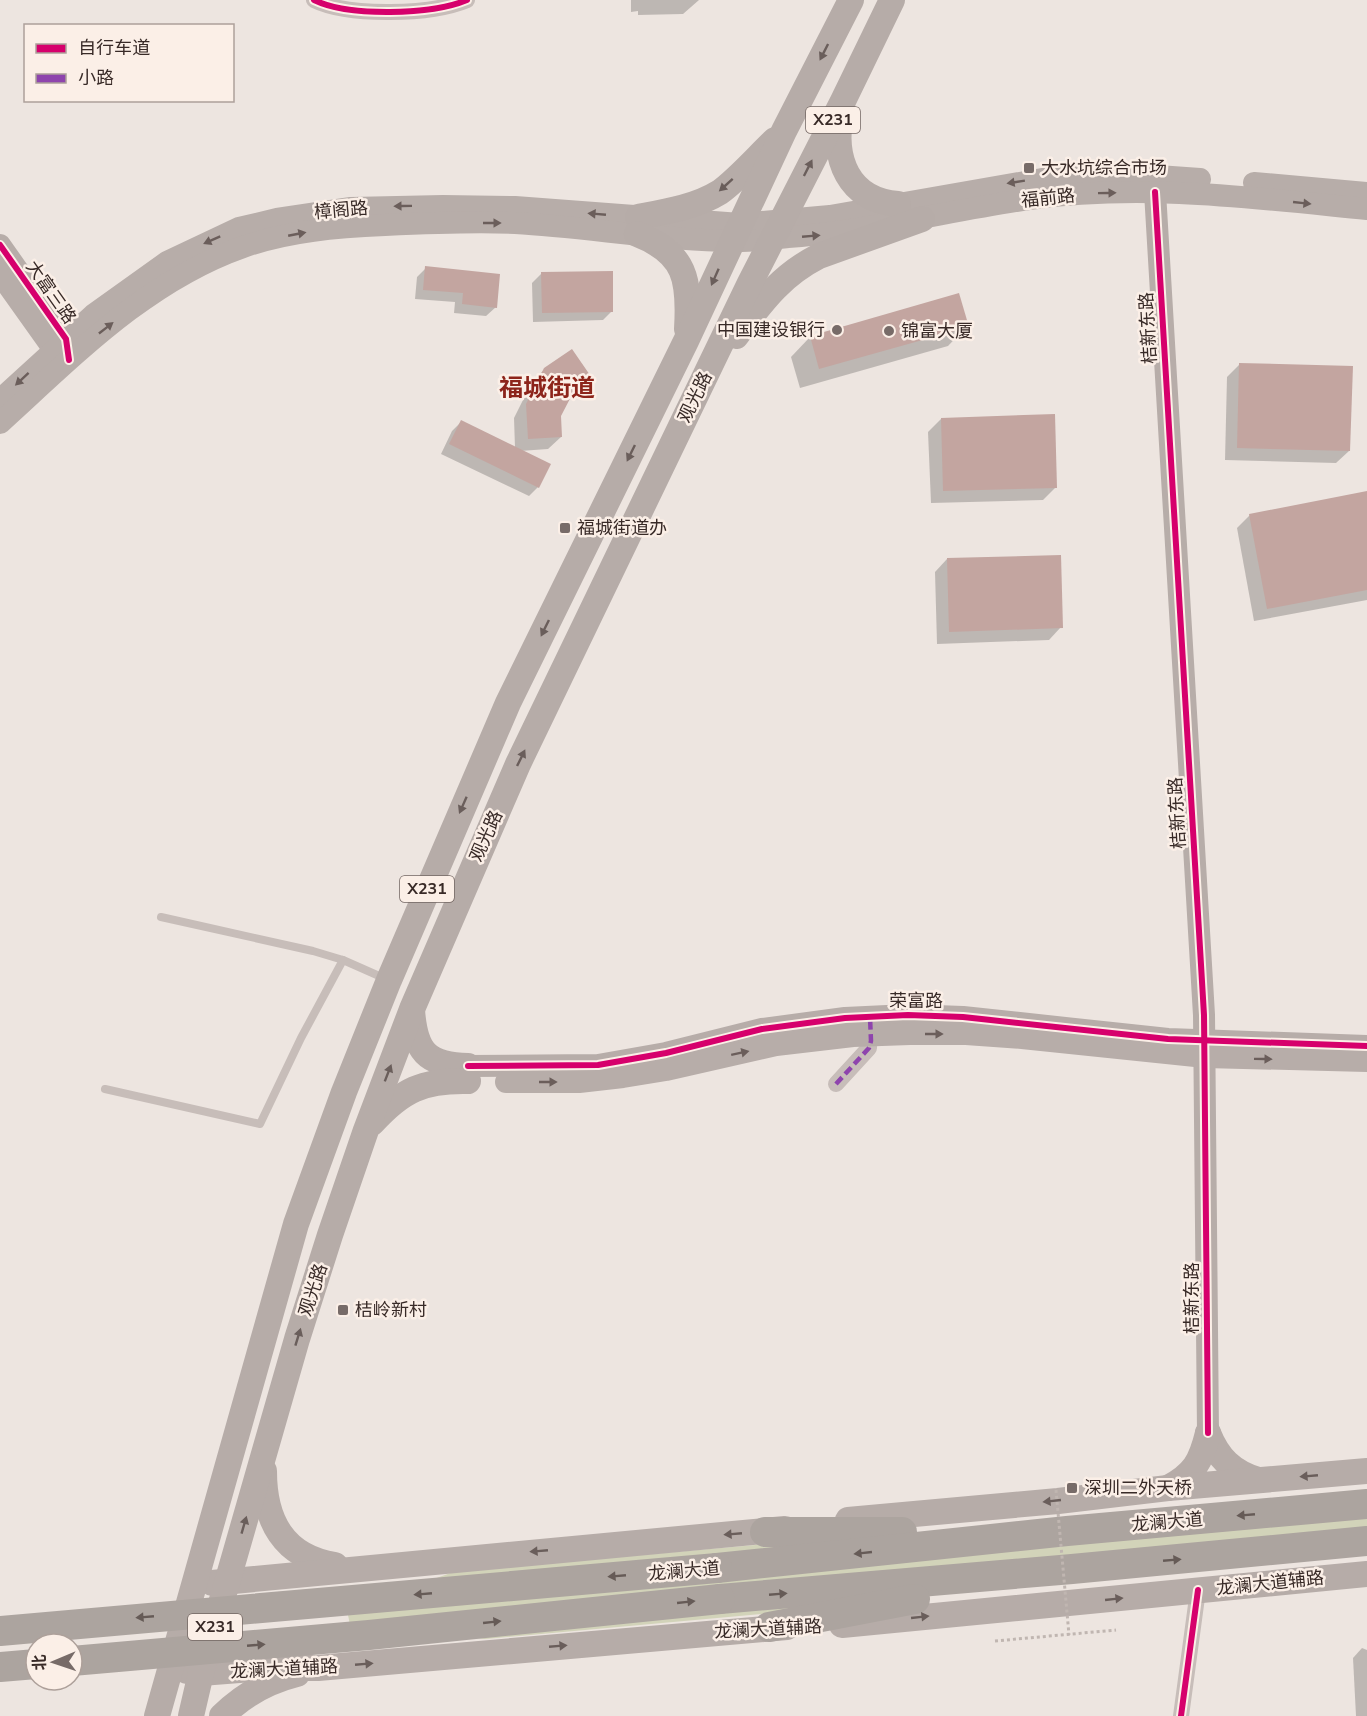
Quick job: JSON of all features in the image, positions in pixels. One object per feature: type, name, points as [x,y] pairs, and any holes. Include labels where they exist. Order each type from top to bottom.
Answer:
[{"type":"highway","name":"龙澜大道","points":[[0,1631],[717,1568],[1067,1531],[1367,1504]]},
{"type":"highway","points":[[765,1532],[1067,1531]]},
{"type":"highway","name":"龙澜大道","points":[[84,1659],[369,1635],[720,1599],[1367,1541]]},
{"type":"highway","points":[[769,1627],[1072,1569]]},
{"type":"highway","points":[[0,1666],[24,1665]]},
{"type":"main road","name":"观光路","points":[[157,1716],[296,1224],[344,1092],[389,980],[508,703],[686,341],[784,131],[851,0]]},
{"type":"main road","name":"观光路","points":[[191,1716],[297,1339],[366,1130],[412,1009],[518,764],[702,382],[892,0]]},
{"type":"main road","points":[[843,101],[840,119],[840,153],[850,181],[870,198],[883,203],[898,204]]},
{"type":"main road","points":[[686,341],[688,288],[682,270],[671,254],[638,225],[720,192],[784,131]]},
{"type":"main road","points":[[702,382],[765,298],[789,274],[819,256],[922,219]]},
{"type":"main road","points":[[412,1009],[414,1030],[422,1050],[448,1066],[468,1073]]},
{"type":"main road","points":[[366,1130],[389,1104],[415,1088],[468,1073]]},
{"type":"main road","points":[[1208,1433],[1214,1448],[1231,1468],[1241,1474],[1261,1480]]},
{"type":"main road","points":[[1168,1488],[1182,1480],[1194,1469],[1204,1450],[1208,1433]]},
{"type":"main road","points":[[264,1452],[267,1503],[282,1538],[296,1552],[315,1561],[353,1568]]},
{"type":"main road","points":[[193,1585],[353,1568],[765,1532],[829,1522],[1058,1501],[1168,1488],[1367,1471]]},
{"type":"main road","name":"龙澜大道辅路","points":[[169,1669],[201,1674],[264,1668],[318,1668],[769,1627],[835,1626],[1367,1574]]},
{"type":"main road","points":[[222,1716],[245,1697],[275,1680],[318,1668]]},
{"type":"street","points":[[314,0],[354,10],[392,12],[429,10],[467,0]]},
{"type":"street","name":"福前路","points":[[735,233],[777,229],[830,216],[1044,178],[1101,172],[1367,193]]},
{"type":"street","name":"桔新东路","points":[[1155,192],[1205,1049],[1208,1433]]},
{"type":"street","name":"福前路","points":[[777,229],[821,235],[1030,199],[1100,193],[1199,193],[1367,209]]},
{"type":"street","name":"樟阁路","points":[[0,400],[63,350],[102,330],[179,277],[245,246],[281,237],[351,226],[442,223],[638,225],[735,233]]},
{"type":"street","name":"大富三路","points":[[0,245],[63,350]]},
{"type":"street","name":"大富三路","points":[[0,274],[63,350]]},
{"type":"street","name":"樟阁路","points":[[0,423],[63,350]]},
{"type":"street","points":[[836,1084],[869,1048],[870,1026]]},
{"type":"street","name":"荣富路","points":[[468,1073],[547,1083],[623,1077],[666,1070],[776,1045],[820,1039],[870,1026],[1367,1061]]},
{"type":"street","name":"荣富路","points":[[1205,1049],[1367,1046]]},
{"type":"street","points":[[1181,1716],[1198,1590]]},
{"type":"lane","points":[[161,917],[313,951],[343,960],[389,980]]},
{"type":"lane","points":[[105,1089],[260,1124],[301,1038],[343,960]]},
{"type":"path","points":[[1056,1490],[1069,1635]]},
{"type":"path","points":[[995,1641],[1116,1630]]},
{"type":"green space","points":[[1367,1518],[1367,1529],[783,1612],[485,1639],[350,1625],[348,1615],[456,1571],[790,1542]]},
{"type":"building","points":[[425,266],[500,274],[497,308],[462,304],[463,293],[423,290]]},
{"type":"building","points":[[613,271],[613,312],[542,313],[541,272]]},
{"type":"building","name":"锦富大厦","points":[[959,293],[969,327],[819,369],[810,336]]},
{"type":"building","points":[[572,349],[592,378],[575,389],[561,416],[562,437],[528,439],[526,404],[544,368]]},
{"type":"building","points":[[1239,363],[1353,366],[1350,451],[1237,448]]},
{"type":"building","points":[[1055,414],[1057,488],[943,491],[941,418]]},
{"type":"building","points":[[461,420],[551,464],[539,488],[449,444]]},
{"type":"building","points":[[1367,491],[1367,590],[1267,609],[1249,514]]},
{"type":"building","points":[[1061,555],[1063,628],[949,632],[947,558]]},
{"type":"marked path","points":[[836,1084],[869,1048],[870,1017]]},
{"type":"cycle path","points":[[314,0],[348,9],[390,12],[433,9],[467,0]]},
{"type":"cycle path","points":[[1155,192],[1204,1015],[1208,1433]]},
{"type":"cycle path","points":[[0,245],[66,339],[69,360]]},
{"type":"cycle path","points":[[468,1066],[598,1065],[666,1053],[762,1029],[845,1018],[908,1015],[963,1017],[1168,1039],[1367,1046]]},
{"type":"cycle path","points":[[1181,1716],[1198,1590]]},
{"type":"place","name":"大水坑综合市场","points":[[1029,168]]},
{"type":"place","name":"中国建设银行","points":[[837,330]]},
{"type":"place","name":"锦富大厦","points":[[889,331]]},
{"type":"place","name":"福城街道办","points":[[565,528]]},
{"type":"place","name":"桔岭新村","points":[[343,1310]]},
{"type":"place","name":"深圳二外天桥","points":[[1072,1488]]},
{"type":"district","name":"福城街道","points":[[547,388]]}]
